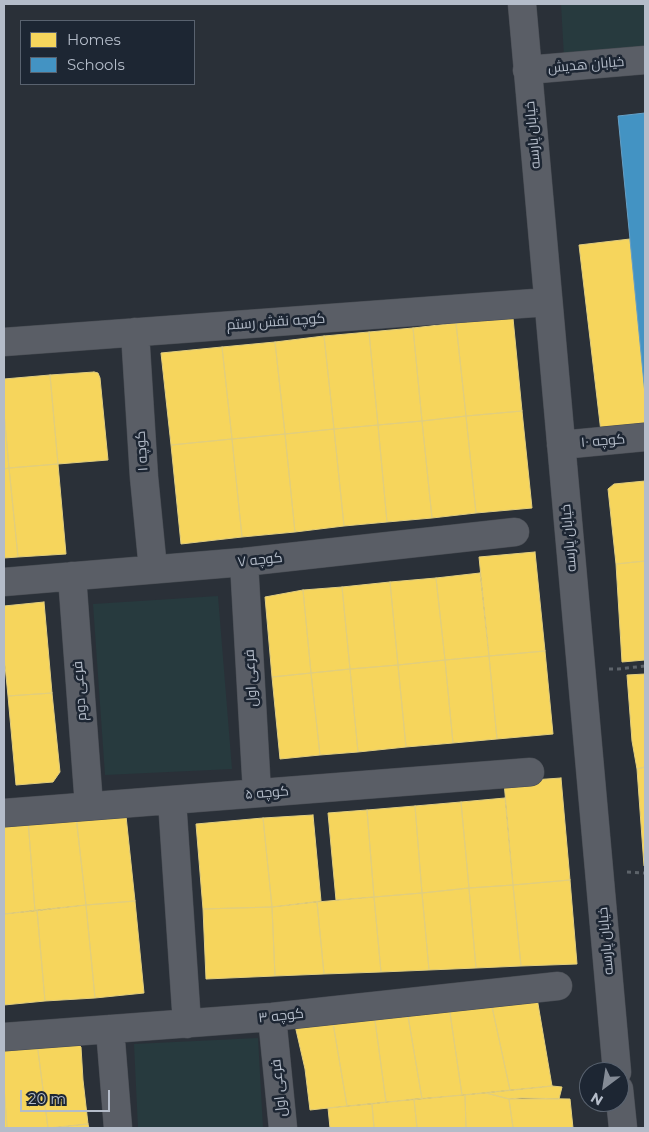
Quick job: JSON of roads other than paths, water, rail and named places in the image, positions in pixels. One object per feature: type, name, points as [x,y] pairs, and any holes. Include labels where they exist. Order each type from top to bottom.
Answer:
[{"type":"street","name":"خیابان پارسه","points":[[522,4],[616,1062]]},
{"type":"street","name":"خیابان هدیش","points":[[527,70],[645,60]]},
{"type":"street","name":"کوچه نقش رستم","points":[[4,342],[548,302]]},
{"type":"street","name":"کوچه ۱","points":[[135,332],[144,477],[153,570]]},
{"type":"street","name":"کوچه ۱۰","points":[[561,445],[645,437]]},
{"type":"street","name":"کوچه ۷","points":[[4,582],[244,562],[515,532]]},
{"type":"street","name":"فرعی اول","points":[[244,562],[257,793]]},
{"type":"street","name":"فرعی دوم","points":[[72,576],[88,806]]},
{"type":"street","name":"کوچه ۵","points":[[4,813],[530,772]]},
{"type":"street","points":[[172,800],[187,1024]]},
{"type":"street","name":"کوچه ۳","points":[[4,1037],[272,1017],[558,986]]},
{"type":"street","name":"فرعی اول","points":[[272,1017],[283,1128]]},
{"type":"street","points":[[110,1030],[118,1128]]},
{"type":"street","points":[[621,1112],[623,1128]]}]
